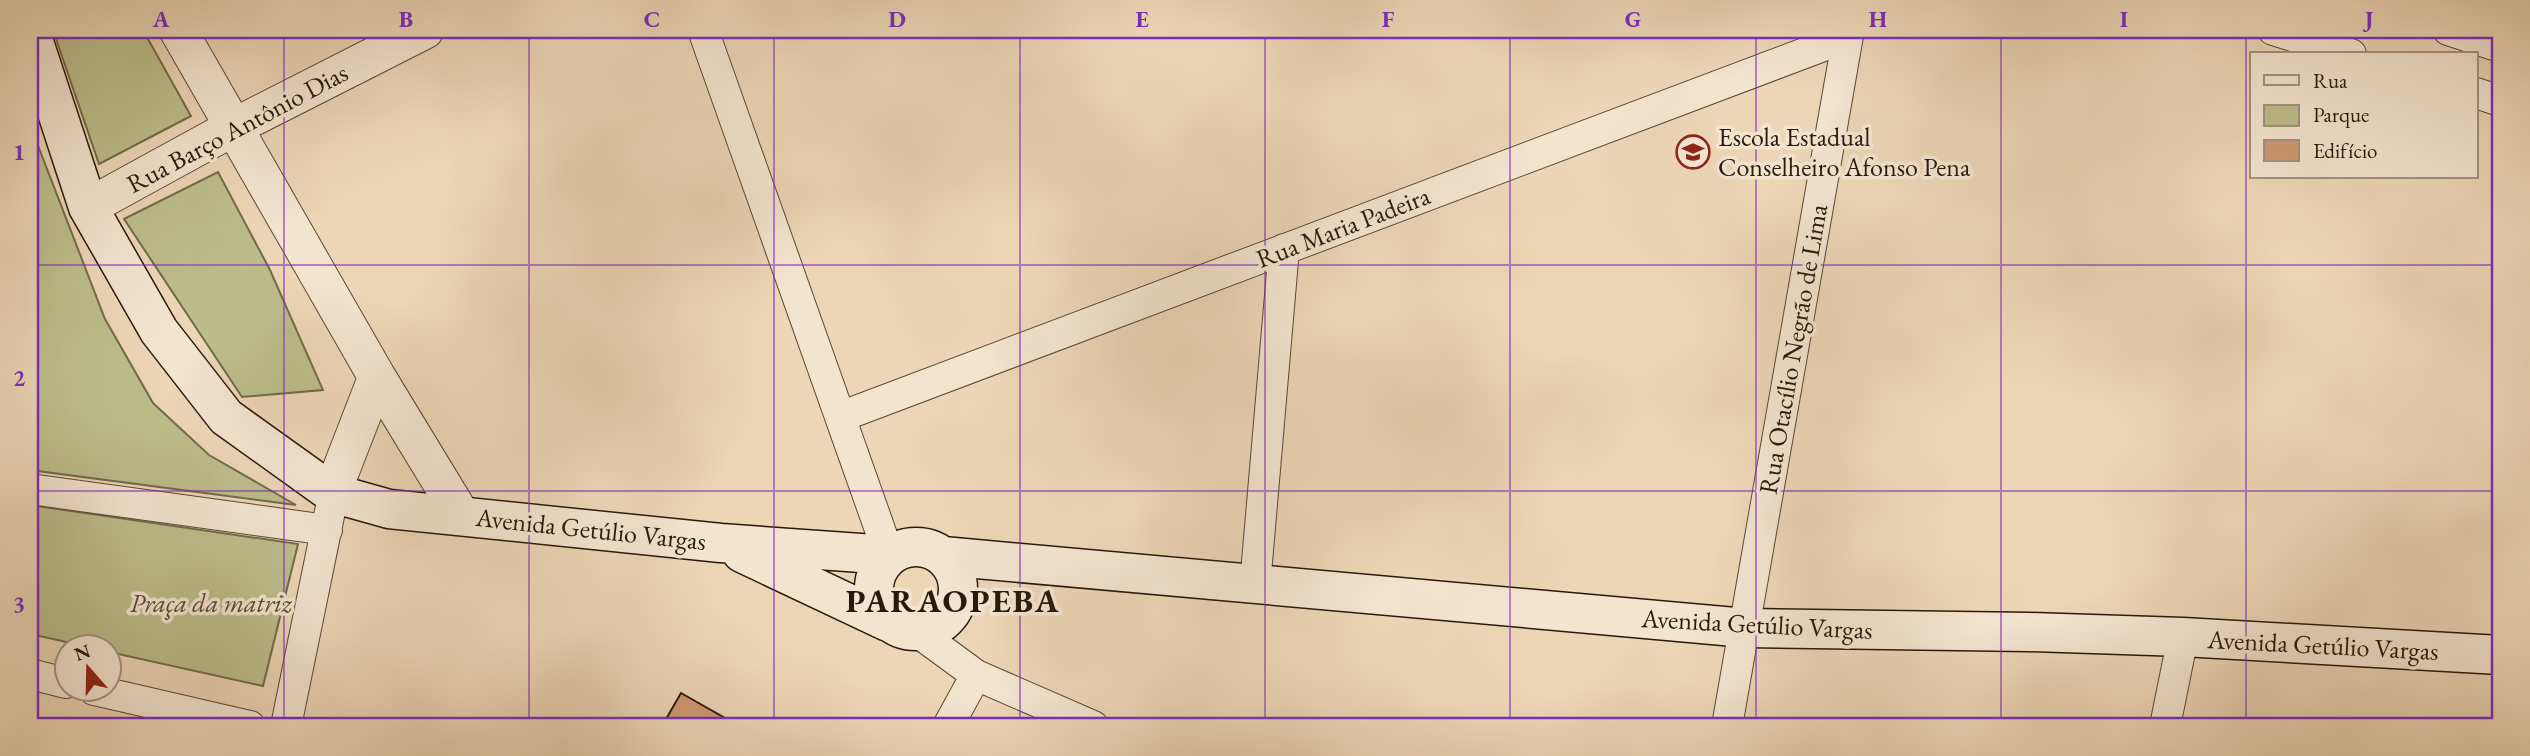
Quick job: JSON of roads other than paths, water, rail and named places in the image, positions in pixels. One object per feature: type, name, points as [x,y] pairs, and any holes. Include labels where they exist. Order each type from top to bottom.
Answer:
[{"type":"main road","name":"Avenida Getúlio Vargas","points":[[30,30],[88,207],[159,331],[226,417],[332,493],[389,509],[722,543],[889,555]]},
{"type":"main road","name":"Avenida Getúlio Vargas","points":[[722,543],[902,626]]},
{"type":"main road","points":[[906,547],[926,547],[950,572],[954,608],[942,622],[925,631],[902,626],[877,607],[873,589],[877,570],[889,555],[906,547]]},
{"type":"main road","name":"Avenida Getúlio Vargas","points":[[950,572],[1015,562],[1746,628],[2183,637],[2499,654]]},
{"type":"street","points":[[178,30],[377,377],[461,515]]},
{"type":"street","name":"Rua Barço Antônio Dias","points":[[88,207],[234,127],[425,30]]},
{"type":"street","points":[[703,30],[889,555]]},
{"type":"street","points":[[2273,30],[2344,52]]},
{"type":"street","points":[[2448,30],[2500,47]]},
{"type":"street","name":"Rua Maria Padeira","points":[[839,417],[1848,33]]},
{"type":"street","name":"Rua Otacílio Negrão de Lima","points":[[1727,726],[1848,33]]},
{"type":"street","points":[[2478,94],[2500,101]]},
{"type":"street","points":[[1255,585],[1284,249]]},
{"type":"street","points":[[286,726],[327,530],[332,493],[377,377]]},
{"type":"street","points":[[30,489],[327,530]]},
{"type":"street","points":[[902,626],[976,675],[1093,726]]},
{"type":"street","points":[[2165,726],[2183,637]]},
{"type":"street","points":[[30,674],[52,680]]},
{"type":"street","points":[[948,726],[976,675]]},
{"type":"street","points":[[122,696],[250,726]]},
{"type":"place","name":"Escola Estadual Conselheiro Afonso Pena","points":[[1693,152]]},
{"type":"district","name":"PARAOPEBA","points":[[953,600]]},
{"type":"park label","name":"Praça da matriz","points":[[211,603]]}]
